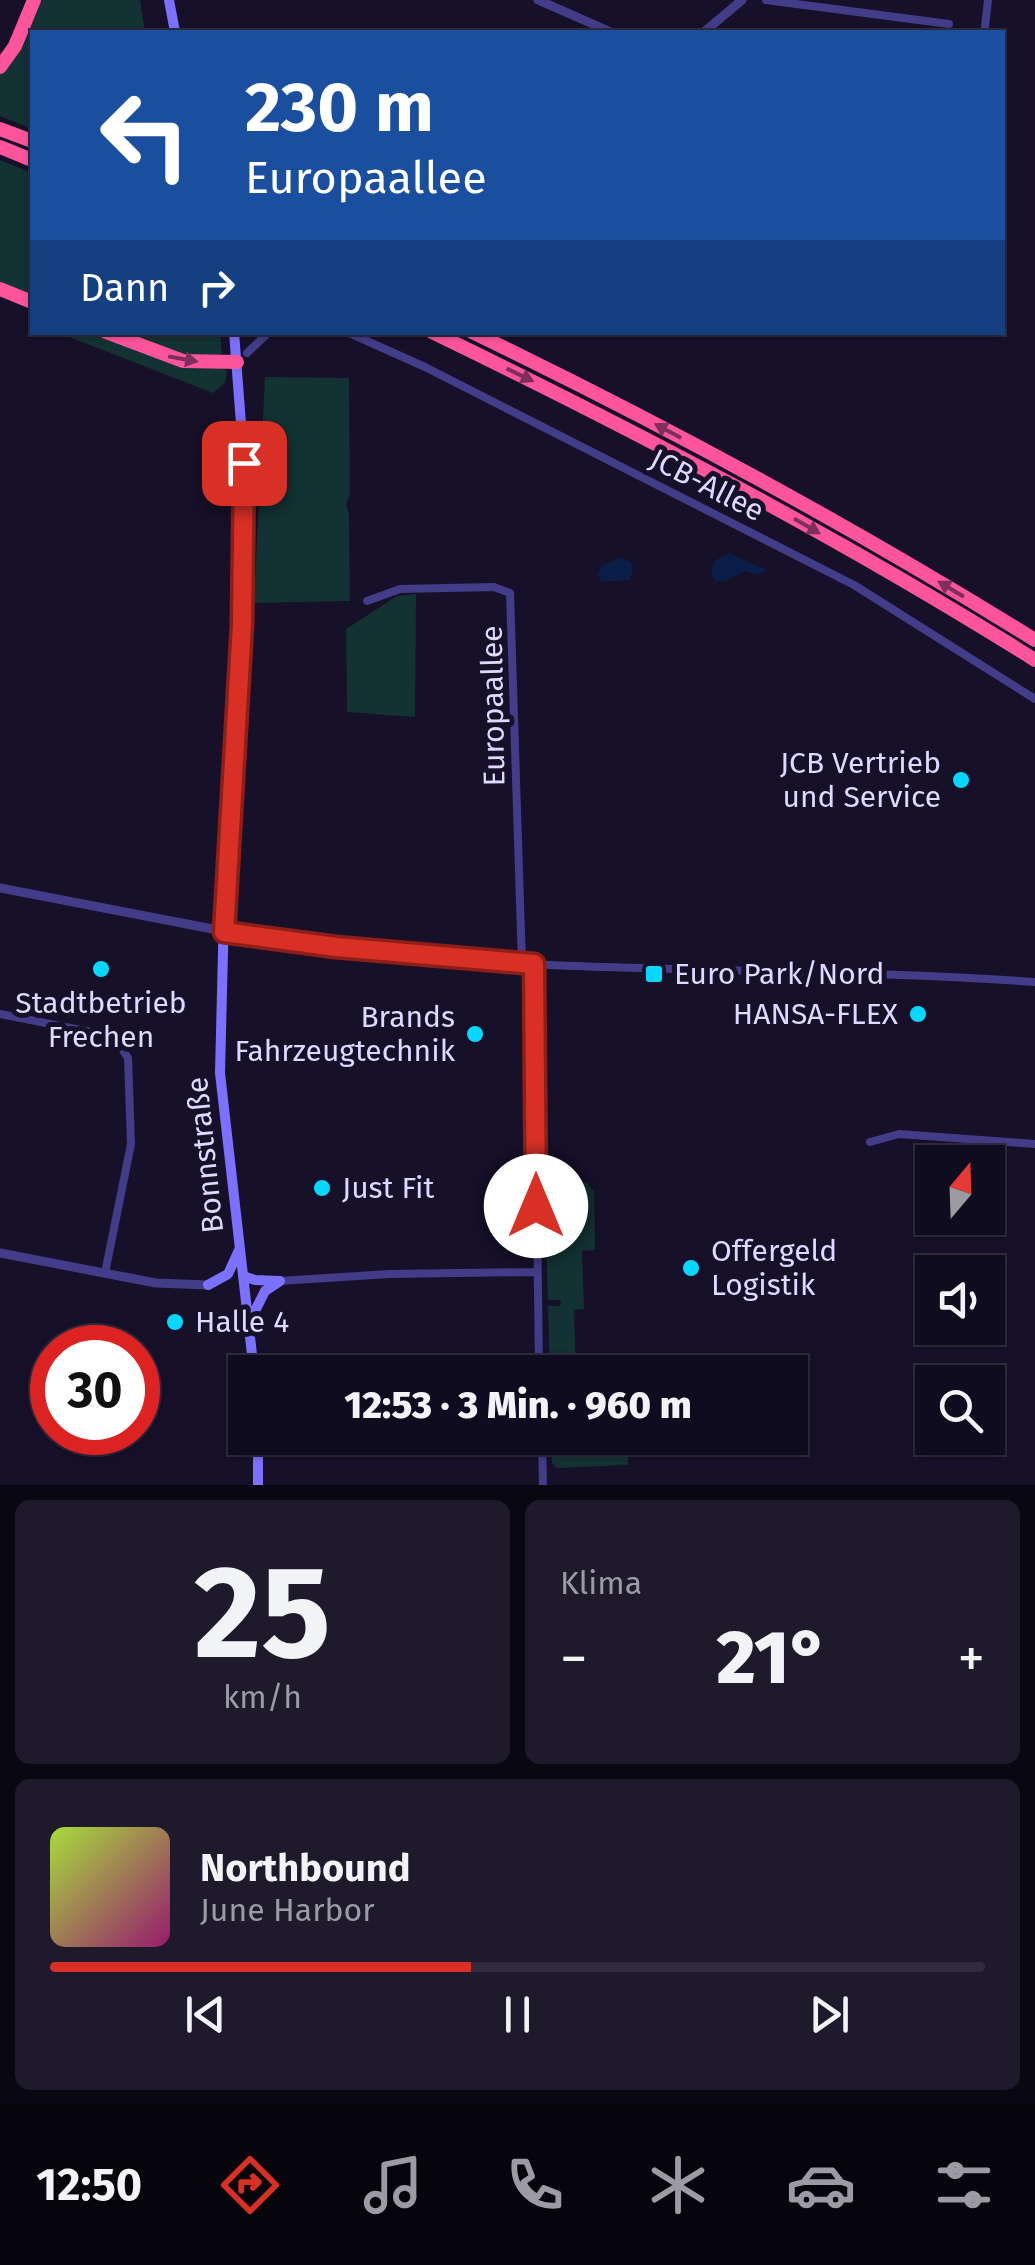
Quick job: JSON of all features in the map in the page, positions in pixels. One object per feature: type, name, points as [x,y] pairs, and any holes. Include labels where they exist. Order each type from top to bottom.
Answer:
[{"type":"highway","points":[[0,68],[15,46],[34,0]]},
{"type":"highway","points":[[0,129],[30,140]]},
{"type":"highway","points":[[0,147],[30,159]]},
{"type":"highway","points":[[0,289],[30,301]]},
{"type":"highway","points":[[114,335],[183,360],[242,358]]},
{"type":"highway","points":[[438,335],[782,512],[1035,660]]},
{"type":"highway","points":[[478,335],[791,497],[1035,640]]},
{"type":"main road","points":[[169,0],[175,30]]},
{"type":"main road","name":"Bonnstraße","points":[[235,335],[242,358],[245,537],[220,1073],[252,1355]]},
{"type":"main road","points":[[208,1285],[228,1274],[240,1249]]},
{"type":"main road","points":[[243,1276],[280,1280]]},
{"type":"main road","points":[[249,1324],[264,1291],[280,1280]]},
{"type":"main road","points":[[208,1285],[244,1290]]},
{"type":"main road","points":[[258,1455],[258,1485]]},
{"type":"street","points":[[538,0],[606,30]]},
{"type":"street","points":[[766,0],[949,24]]},
{"type":"street","points":[[985,27],[988,0]]},
{"type":"street","points":[[706,30],[739,1]]},
{"type":"street","points":[[242,358],[267,335]]},
{"type":"street","name":"JCB-Allee","points":[[354,335],[425,367],[854,585],[1035,699]]},
{"type":"street","name":"Europaallee","points":[[367,601],[400,589],[494,587],[510,593],[522,964]]},
{"type":"street","points":[[0,888],[224,932],[522,964],[900,973],[1035,982]]},
{"type":"street","points":[[534,964],[538,1355]]},
{"type":"street","points":[[0,1014],[106,1035],[124,1048],[128,1058],[131,1144],[105,1273]]},
{"type":"street","points":[[870,1142],[899,1134],[1035,1144]]},
{"type":"street","points":[[0,1254],[156,1283],[208,1285]]},
{"type":"street","points":[[280,1280],[536,1272]]},
{"type":"street","points":[[542,1455],[543,1485]]},
{"type":"green space","points":[[38,0],[140,0],[145,30],[30,30],[30,128],[0,116],[0,72]]},
{"type":"green space","points":[[0,160],[30,172],[30,298],[0,285]]},
{"type":"green space","points":[[64,335],[100,335],[163,360],[222,368],[227,371],[225,383],[213,393]]},
{"type":"green space","points":[[125,335],[220,335],[222,353],[217,357],[178,354]]},
{"type":"green space","points":[[265,377],[349,378],[350,495],[346,504],[350,601],[254,603]]},
{"type":"green space","points":[[416,594],[415,717],[347,712],[346,629],[397,596]]},
{"type":"green space","points":[[587,1183],[594,1191],[595,1250],[582,1251],[584,1309],[574,1310],[575,1355],[549,1355],[548,1306],[560,1306],[561,1300],[548,1300],[544,1184]]},
{"type":"green space","points":[[552,1455],[628,1455],[628,1465],[557,1468]]},
{"type":"water","points":[[729,553],[767,570],[758,575],[745,571],[725,581],[715,581],[711,573],[714,561]]},
{"type":"water","points":[[621,557],[631,563],[633,572],[629,580],[602,582],[598,576],[601,566]]},
{"type":"place","name":"JCB Vertrieb und Service","points":[[961,780]]},
{"type":"place","name":"Stadtbetrieb Frechen","points":[[101,969]]},
{"type":"place","name":"Euro Park/Nord","points":[[654,974]]},
{"type":"place","name":"HANSA-FLEX","points":[[918,1014]]},
{"type":"place","name":"Brands Fahrzeugtechnik","points":[[475,1034]]},
{"type":"place","name":"Just Fit","points":[[322,1188]]},
{"type":"place","name":"Offergeld Logistik","points":[[691,1268]]},
{"type":"place","name":"Halle 4","points":[[175,1322]]},
{"type":"route","points":[[244,463],[242,625],[224,932],[336,947],[534,964],[536,1206]]}]
